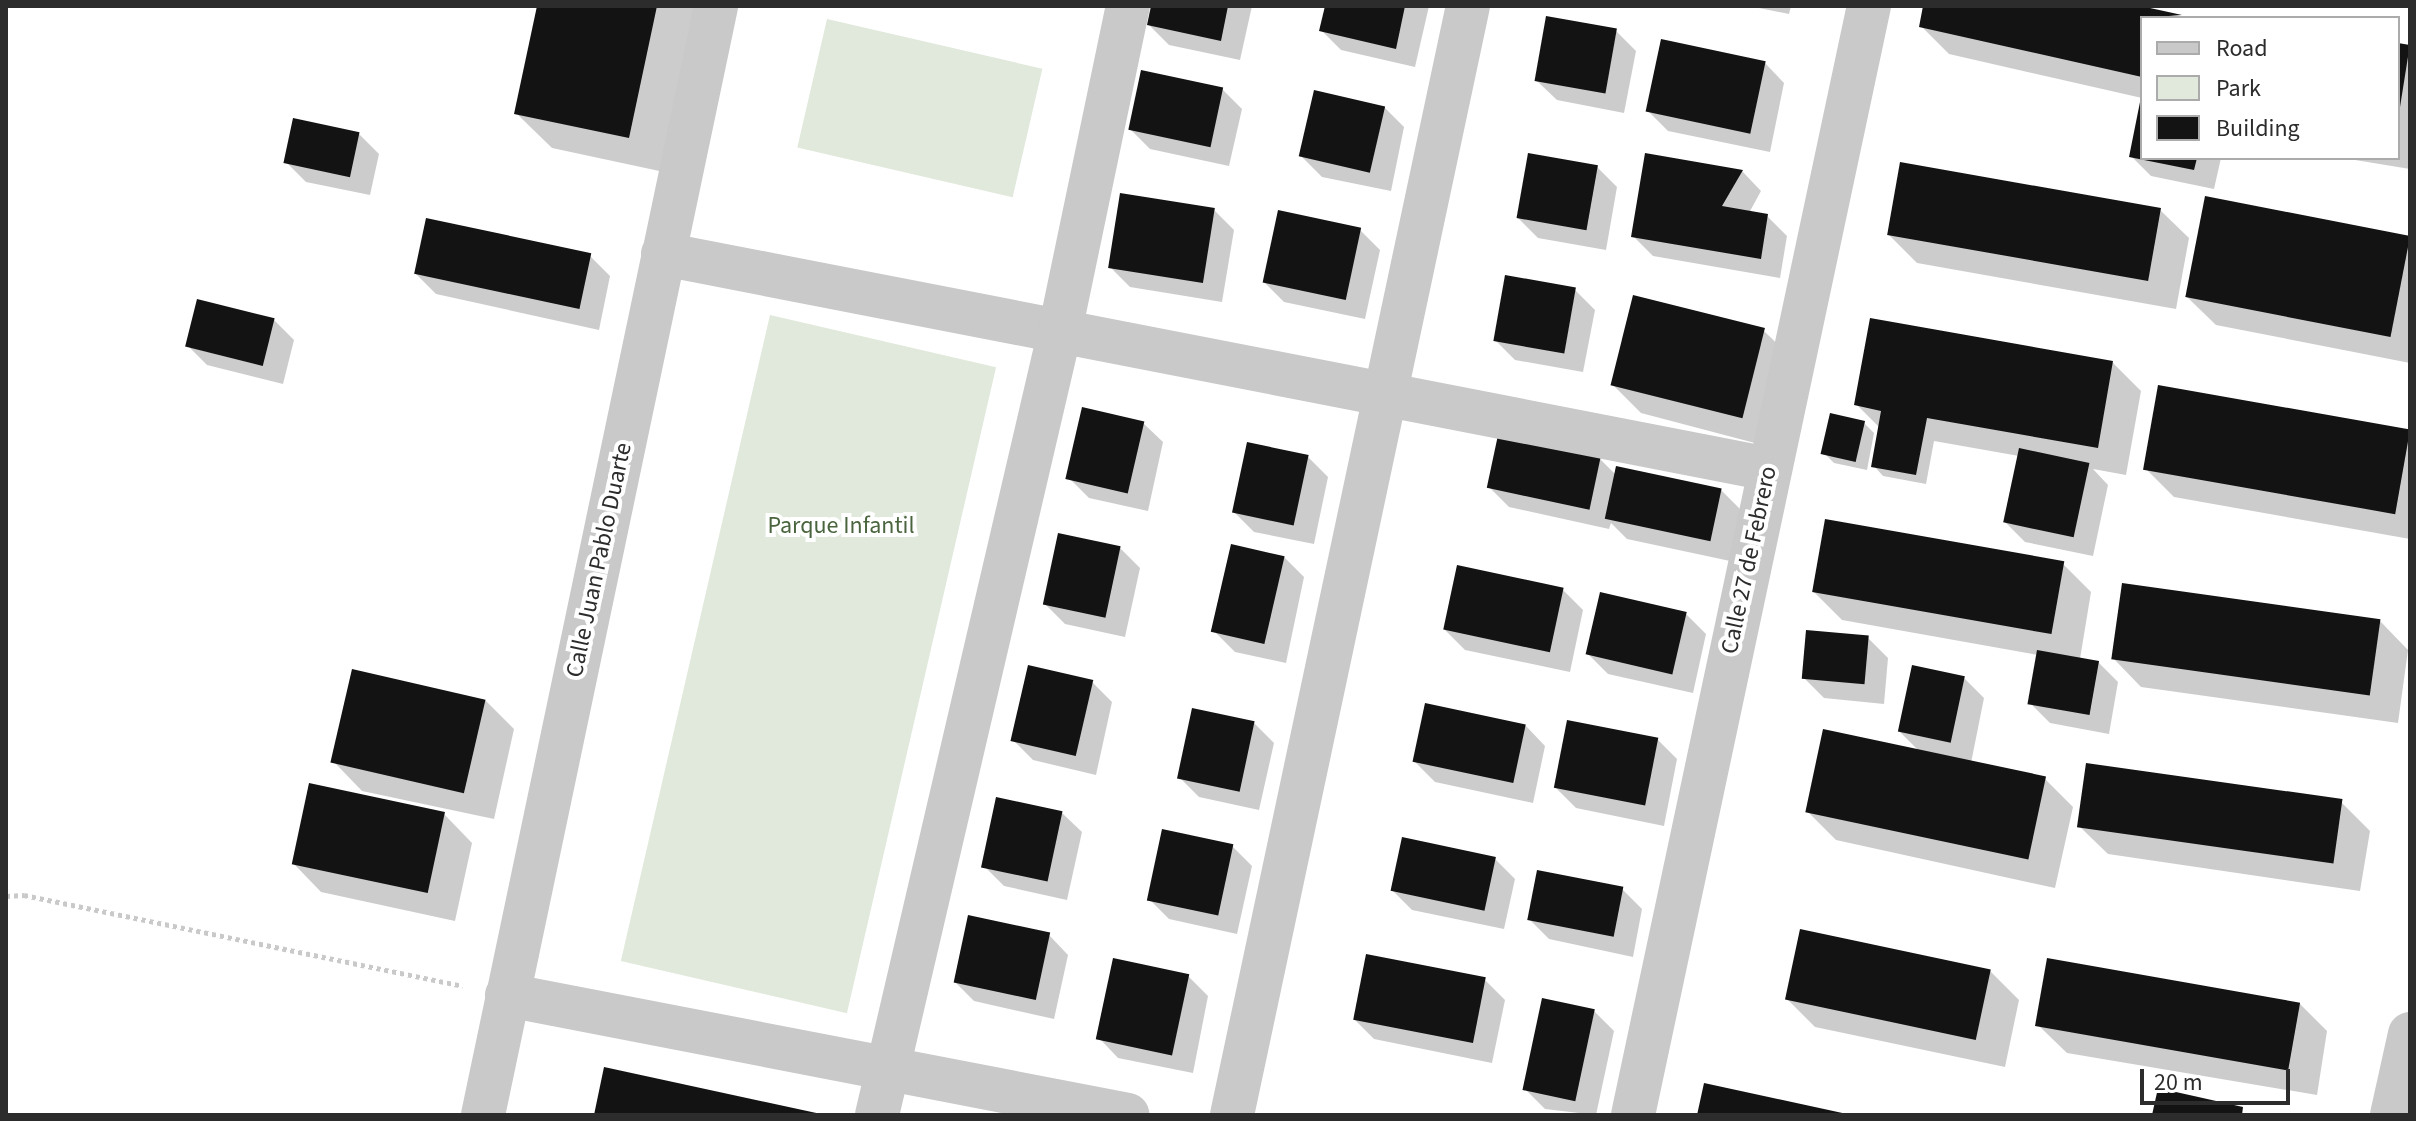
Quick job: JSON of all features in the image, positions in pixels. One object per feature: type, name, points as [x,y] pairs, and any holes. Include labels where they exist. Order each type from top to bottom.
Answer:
[{"type":"street","name":"Calle Juan Pablo Duarte","points":[[483,1115],[716,6]]},
{"type":"street","points":[[877,1115],[1060,331],[1128,6]]},
{"type":"street","points":[[1232,1115],[1468,6]]},
{"type":"street","name":"Calle 27 de Febrero","points":[[1633,1115],[1869,6]]},
{"type":"street","points":[[663,254],[1769,469]]},
{"type":"street","points":[[507,995],[1128,1115]]},
{"type":"street","points":[[2392,1115],[2410,1034]]},
{"type":"path","points":[[6,896],[24,895],[507,995]]},
{"type":"green space","points":[[827,19],[1042,69],[1013,197],[797,148]]},
{"type":"green space","name":"Parque Infantil","points":[[770,315],[996,367],[847,1013],[621,961]]},
{"type":"building","points":[[537,6],[657,6],[629,138],[514,114]]},
{"type":"building","points":[[1151,6],[1228,6],[1221,41],[1147,25]]},
{"type":"building","points":[[1325,6],[1405,6],[1396,49],[1319,31]]},
{"type":"building","points":[[1923,6],[2141,6],[2182,15],[2140,16],[2140,77],[1919,27]]},
{"type":"building","points":[[1546,16],[1617,29],[1605,93],[1535,81]]},
{"type":"building","points":[[1661,39],[1766,61],[1750,134],[1646,111]]},
{"type":"building","points":[[2400,43],[2410,45],[2400,107]]},
{"type":"building","points":[[1141,70],[1223,87],[1210,147],[1128,130]]},
{"type":"building","points":[[1314,90],[1385,106],[1370,173],[1299,156]]},
{"type":"building","points":[[2140,102],[2140,159],[2129,157]]},
{"type":"building","points":[[293,118],[360,132],[350,177],[283,163]]},
{"type":"building","points":[[1528,153],[1598,165],[1586,230],[1517,218]]},
{"type":"building","points":[[1645,153],[1743,170],[1722,206],[1768,214],[1761,259],[1631,237]]},
{"type":"building","points":[[2144,160],[2196,160],[2194,170]]},
{"type":"building","points":[[1900,162],[2161,208],[2148,281],[1887,235]]},
{"type":"building","points":[[1120,193],[1215,208],[1203,283],[1108,268]]},
{"type":"building","points":[[2205,196],[2410,236],[2391,337],[2185,297]]},
{"type":"building","points":[[1278,210],[1361,228],[1346,300],[1263,282]]},
{"type":"building","points":[[426,218],[591,253],[579,309],[414,274]]},
{"type":"building","points":[[1505,275],[1576,288],[1564,353],[1493,341]]},
{"type":"building","points":[[1633,295],[1765,328],[1742,418],[1611,385]]},
{"type":"building","points":[[197,299],[275,318],[263,366],[185,347]]},
{"type":"building","points":[[1870,318],[2113,361],[2098,448],[1927,418],[1916,475],[1871,467],[1881,411],[1854,405]]},
{"type":"building","points":[[2158,385],[2410,429],[2395,514],[2143,470]]},
{"type":"building","points":[[1082,407],[1144,421],[1128,494],[1065,479]]},
{"type":"building","points":[[1830,413],[1865,421],[1856,462],[1821,454]]},
{"type":"building","points":[[1498,435],[1601,457],[1589,510],[1487,488]]},
{"type":"building","points":[[1247,442],[1309,455],[1294,526],[1232,512]]},
{"type":"building","points":[[2019,448],[2089,463],[2074,537],[2003,522]]},
{"type":"building","points":[[1616,466],[1722,488],[1710,541],[1605,519]]},
{"type":"building","points":[[1825,519],[2064,561],[2051,634],[1812,592]]},
{"type":"building","points":[[1058,533],[1121,546],[1105,618],[1043,604]]},
{"type":"building","points":[[1231,544],[1285,556],[1264,644],[1211,632]]},
{"type":"building","points":[[1457,565],[1564,588],[1550,652],[1443,630]]},
{"type":"building","points":[[2122,583],[2380,619],[2370,696],[2111,659]]},
{"type":"building","points":[[1600,592],[1687,612],[1672,674],[1586,654]]},
{"type":"building","points":[[1806,630],[1869,635],[1864,684],[1802,679]]},
{"type":"building","points":[[2037,650],[2099,661],[2089,715],[2027,704]]},
{"type":"building","points":[[1028,665],[1093,680],[1076,756],[1010,741]]},
{"type":"building","points":[[1912,665],[1965,676],[1951,743],[1898,732]]},
{"type":"building","points":[[352,669],[485,700],[464,793],[330,763]]},
{"type":"building","points":[[1425,703],[1526,724],[1513,783],[1413,762]]},
{"type":"building","points":[[1192,708],[1255,721],[1240,792],[1177,778]]},
{"type":"building","points":[[1567,720],[1658,738],[1645,805],[1554,788]]},
{"type":"building","points":[[1823,729],[2046,776],[2028,860],[1805,812]]},
{"type":"building","points":[[2086,763],[2342,799],[2333,863],[2077,827]]},
{"type":"building","points":[[309,783],[445,812],[428,893],[292,864]]},
{"type":"building","points":[[996,797],[1063,811],[1048,882],[981,867]]},
{"type":"building","points":[[1162,829],[1233,844],[1218,916],[1147,900]]},
{"type":"building","points":[[1402,837],[1496,857],[1484,911],[1391,891]]},
{"type":"building","points":[[1537,870],[1623,887],[1614,937],[1527,920]]},
{"type":"building","points":[[968,915],[1050,932],[1036,1000],[954,982]]},
{"type":"building","points":[[1800,929],[1991,970],[1976,1040],[1785,999]]},
{"type":"building","points":[[1366,954],[1486,977],[1473,1043],[1353,1020]]},
{"type":"building","points":[[1113,958],[1189,974],[1172,1055],[1096,1039]]},
{"type":"building","points":[[2047,958],[2300,1003],[2288,1071],[2035,1026]]},
{"type":"building","points":[[1542,998],[1595,1009],[1575,1101],[1522,1090]]},
{"type":"building","points":[[604,1067],[821,1114],[821,1115],[594,1115]]},
{"type":"building","points":[[1704,1083],[1847,1114],[1847,1115],[1697,1115]]},
{"type":"building","points":[[2158,1088],[2243,1107],[2242,1115],[2152,1115]]}]
